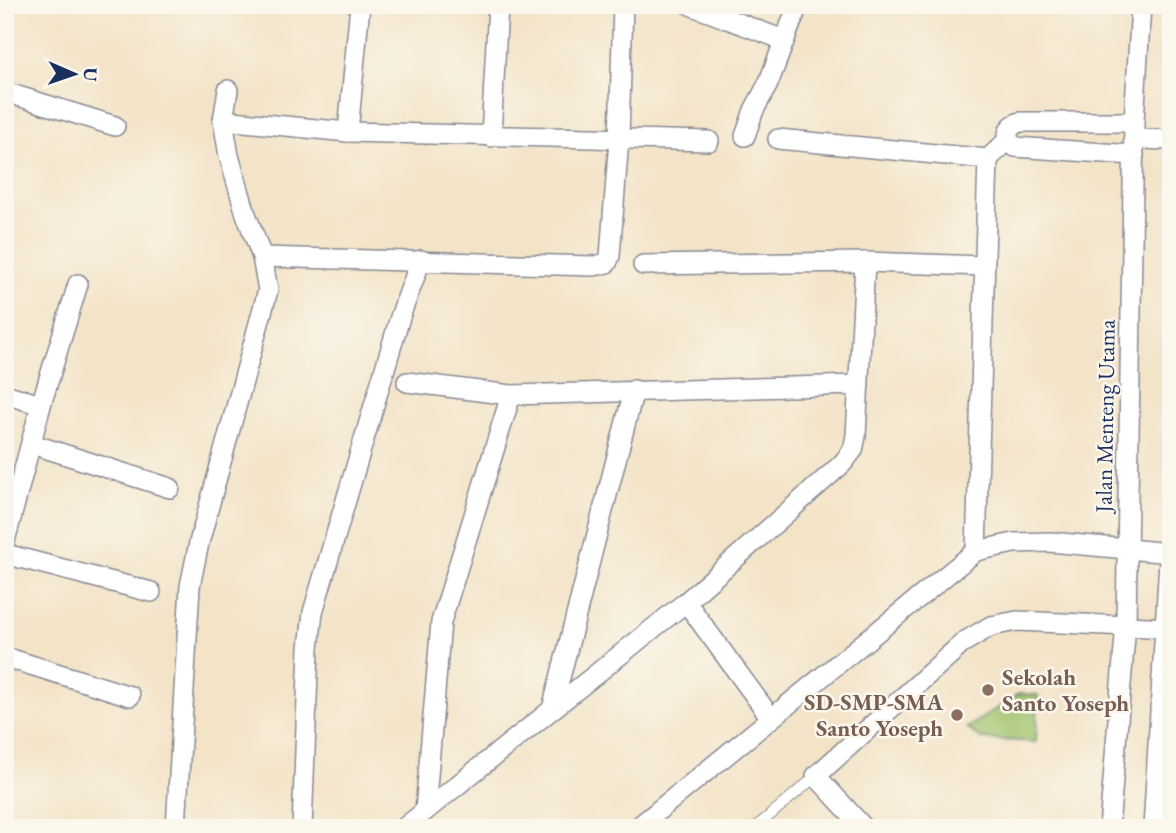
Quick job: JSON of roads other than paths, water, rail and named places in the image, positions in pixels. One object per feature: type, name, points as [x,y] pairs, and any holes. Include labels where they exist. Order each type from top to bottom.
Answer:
[{"type":"street","points":[[348,132],[360,5]]},
{"type":"street","points":[[491,137],[498,5]]},
{"type":"street","points":[[262,257],[594,266],[607,263],[610,256],[619,139],[623,5]]},
{"type":"street","points":[[690,5],[784,40]]},
{"type":"street","points":[[745,136],[798,5]]},
{"type":"street","name":"Jalan Menteng Utama","points":[[1109,828],[1126,620],[1134,138],[1141,5]]},
{"type":"street","points":[[176,828],[190,586],[199,543],[268,290],[262,257],[236,179],[223,120],[228,90]]},
{"type":"street","points":[[5,92],[115,126]]},
{"type":"street","points":[[223,120],[348,132],[709,141]]},
{"type":"street","points":[[976,551],[988,159],[1008,141],[1010,128],[1020,122],[1093,123],[1134,138],[1171,141]]},
{"type":"street","points":[[1092,152],[1093,123]]},
{"type":"street","points":[[1008,141],[1016,147],[1092,152],[1134,138]]},
{"type":"street","points":[[778,139],[988,159]]},
{"type":"street","points":[[302,828],[309,648],[313,612],[342,522],[401,314],[421,260]]},
{"type":"street","points":[[643,265],[865,262],[984,266]]},
{"type":"street","points":[[404,828],[686,602],[842,464],[853,450],[856,436],[865,262]]},
{"type":"street","points":[[5,541],[10,506],[32,444],[41,405],[78,284]]},
{"type":"street","points":[[407,382],[511,394],[859,385]]},
{"type":"street","points":[[552,709],[634,390]]},
{"type":"street","points":[[5,394],[41,405]]},
{"type":"street","points":[[425,811],[441,622],[511,394]]},
{"type":"street","points":[[32,444],[170,488]]},
{"type":"street","points":[[1153,828],[1168,626],[1171,527]]},
{"type":"street","points":[[637,828],[976,551],[1014,543],[1050,542],[1127,559],[1170,559]]},
{"type":"street","points":[[5,554],[151,592]]},
{"type":"street","points":[[686,602],[771,719]]},
{"type":"street","points":[[864,828],[817,776],[964,642],[991,626],[1017,621],[1126,620],[1168,626]]},
{"type":"street","points":[[5,657],[130,696]]},
{"type":"lane","points":[[755,828],[817,776]]},
{"type":"place","name":"Sekolah Santo Yoseph","points":[[988,690]]},
{"type":"place","name":"SD-SMP-SMA Santo Yoseph","points":[[957,715]]}]
